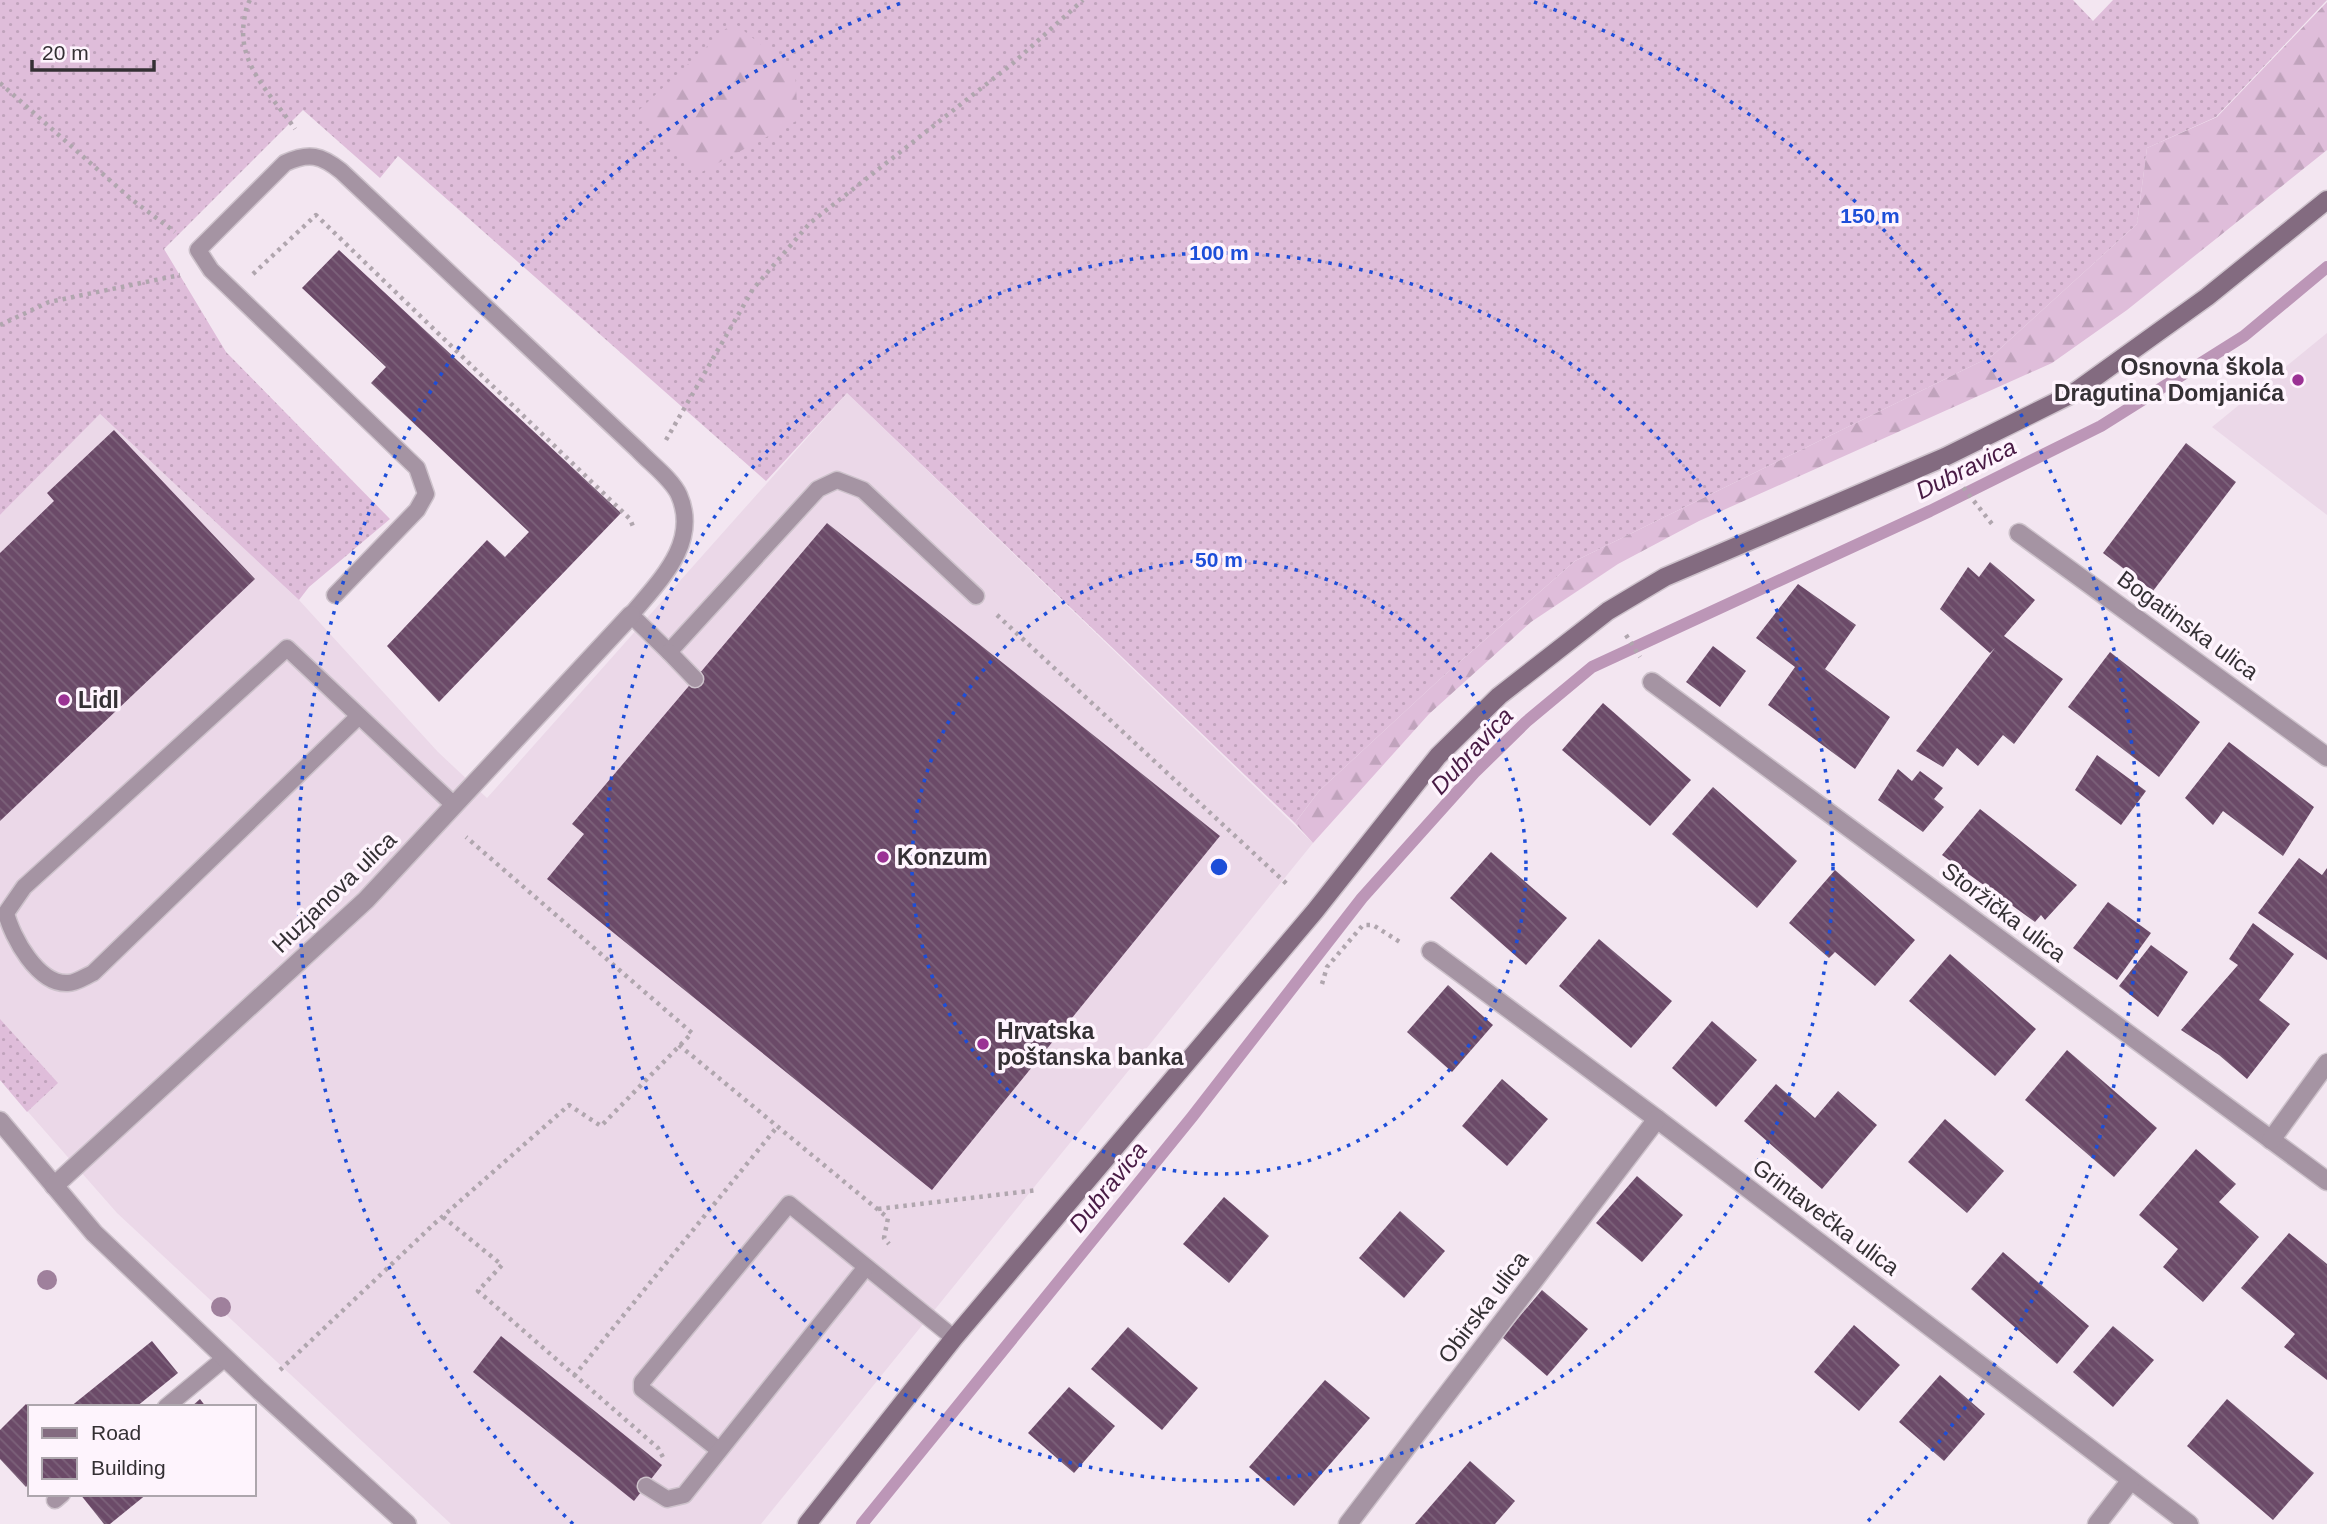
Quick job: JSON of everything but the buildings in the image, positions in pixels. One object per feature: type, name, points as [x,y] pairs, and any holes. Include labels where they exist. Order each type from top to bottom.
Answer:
[{"type":"street","points":[[807,1524],[954,1338],[1315,911],[1438,756],[1510,687],[1608,611],[1665,577],[1945,457],[2072,394],[2207,297],[2327,200]]},
{"type":"street","name":"Bogatinska ulica","points":[[2019,533],[2327,757]]},
{"type":"street","name":"Huzjanova ulica","points":[[54,1186],[366,900],[631,615]]},
{"type":"street","name":"Storžička ulica","points":[[1652,682],[2327,1181]]},
{"type":"street","name":"Grintavečka ulica","points":[[1431,951],[1657,1119],[2189,1524]]},
{"type":"street","points":[[2271,1140],[2327,1063]]},
{"type":"street","name":"Obirska ulica","points":[[1348,1524],[1657,1119]]},
{"type":"street","points":[[0,1121],[94,1233],[259,1390],[407,1524]]},
{"type":"street","points":[[2097,1524],[2130,1480]]},
{"type":"lane","points":[[335,595],[417,510],[426,494],[417,468],[211,270],[198,250],[285,163],[303,155],[324,157],[341,172],[652,465],[678,493],[684,519],[679,555],[631,615],[695,679]]},
{"type":"lane","points":[[669,652],[818,489],[838,480],[863,490],[976,596]]},
{"type":"lane","points":[[359,716],[93,973],[69,984],[52,980],[28,958],[11,933],[6,913],[24,887],[287,648],[359,716],[449,811]]},
{"type":"lane","points":[[719,1450],[642,1389],[642,1382],[789,1204],[954,1338]]},
{"type":"lane","points":[[646,1486],[667,1499],[684,1495],[866,1267]]},
{"type":"lane","points":[[168,1405],[225,1358]]},
{"type":"path","points":[[250,0],[241,40],[248,60],[263,87],[315,157]]},
{"type":"path","points":[[652,465],[753,289],[810,223],[1012,64],[1083,0]]},
{"type":"path","points":[[0,83],[131,200],[198,250]]},
{"type":"path","points":[[252,274],[316,215],[630,519],[634,529]]},
{"type":"path","points":[[0,326],[48,302],[211,270]]},
{"type":"path","points":[[1960,483],[1979,509]]},
{"type":"path","points":[[976,596],[1289,886]]},
{"type":"path","points":[[1622,629],[1640,657]]},
{"type":"path","points":[[259,1390],[443,1217],[569,1105],[601,1126],[692,1033],[449,811]]},
{"type":"path","points":[[1322,984],[1327,967],[1363,925],[1373,925],[1405,944],[1431,951]]},
{"type":"path","points":[[679,1045],[888,1218],[884,1238],[897,1253]]},
{"type":"path","points":[[573,1376],[777,1127]]},
{"type":"path","points":[[878,1209],[1043,1190]]},
{"type":"path","points":[[443,1217],[502,1265],[478,1291],[657,1448],[670,1471]]},
{"type":"shaded area","name":"Osnovna škola Dragutina Domjanića","points":[[2327,333],[2327,515],[2212,427]]},
{"type":"shaded area","points":[[847,393],[1313,843],[761,1524],[451,1524],[117,1213],[0,1080],[0,515],[100,414],[299,600],[438,752],[487,798]]},
{"type":"green space","points":[[0,0],[2073,0],[2093,21],[2113,0],[2327,0],[2216,117],[2147,148],[2137,224],[1992,356],[1575,561],[1439,680],[1319,791],[1295,823],[847,393],[766,481],[398,156],[380,178],[303,110],[164,249],[226,352],[390,519],[309,587],[299,600],[100,414],[0,515]]},
{"type":"green space","points":[[2327,2],[2327,150],[2127,310],[2052,363],[1699,521],[1618,564],[1531,622],[1429,714],[1313,843],[1295,823],[1319,791],[1439,680],[1575,561],[1992,356],[2137,224],[2147,148],[2217,117]]},
{"type":"green space","points":[[733,22],[795,72],[798,120],[698,174],[637,112]]},
{"type":"green space","points":[[0,1019],[58,1083],[27,1112],[0,1080]]},
{"type":"waterway","name":"Dubravica","points":[[862,1524],[1192,1117],[1362,898],[1474,773],[1526,722],[1592,667],[1930,511],[2101,426],[2244,336],[2327,267]]},
{"type":"place","name":"Osnovna škola Dragutina Domjanića","points":[[2298,380]]},
{"type":"place","name":"Lidl","points":[[64,700]]},
{"type":"place","name":"Konzum","points":[[883,857]]},
{"type":"place","name":"Hrvatska poštanska banka","points":[[983,1044]]}]
